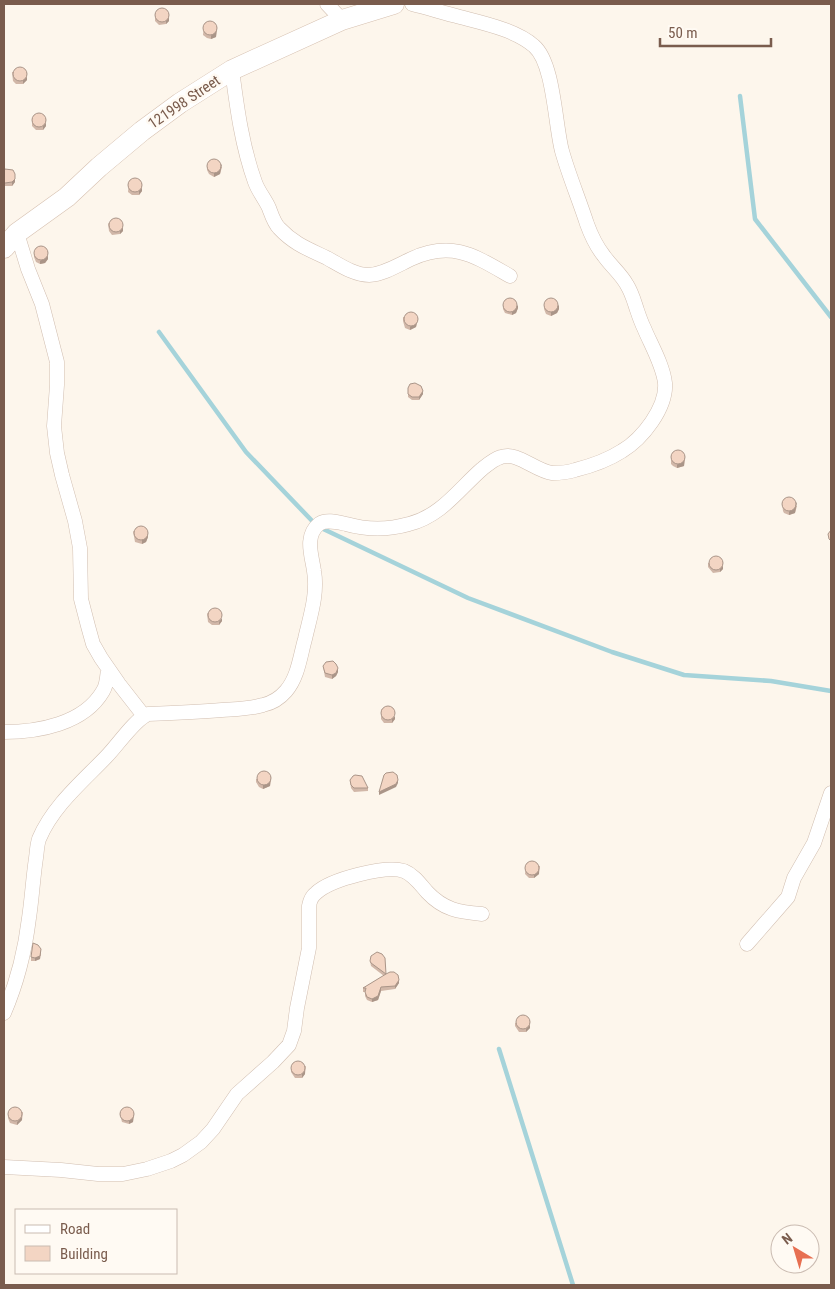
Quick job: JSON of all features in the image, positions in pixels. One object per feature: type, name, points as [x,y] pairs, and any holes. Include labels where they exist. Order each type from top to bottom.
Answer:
[{"type":"street","points":[[327,4],[342,20]]},
{"type":"street","name":"121998 Street","points":[[4,248],[18,233],[67,197],[99,167],[180,102],[232,70],[342,20],[394,4]]},
{"type":"street","points":[[4,1013],[21,964],[29,919],[38,841],[51,816],[144,716],[148,714],[181,714],[252,708],[274,702],[287,690],[298,668],[312,609],[315,578],[310,536],[313,530],[323,522],[329,521],[374,529],[410,524],[426,519],[437,512],[474,476],[498,457],[505,456],[520,459],[536,468],[553,473],[574,470],[597,463],[622,451],[636,440],[649,426],[662,404],[665,384],[662,372],[632,294],[625,281],[603,256],[587,224],[562,149],[549,76],[545,60],[540,52],[526,40],[497,27],[412,4]]},
{"type":"street","points":[[232,70],[240,129],[256,184],[278,227],[296,243],[315,254],[358,273],[367,275],[379,273],[428,252],[440,250],[460,252],[476,257],[510,276]]},
{"type":"street","points":[[18,233],[28,268],[42,304],[56,362],[57,385],[54,426],[57,453],[80,548],[81,600],[93,644],[108,669],[144,716]]},
{"type":"street","points":[[4,732],[19,732],[51,726],[84,713],[104,690],[108,669]]},
{"type":"street","points":[[747,944],[788,897],[794,878],[814,843],[831,793]]},
{"type":"street","points":[[4,1168],[122,1174],[147,1169],[171,1161],[184,1155],[200,1142],[213,1129],[237,1094],[289,1045],[294,1030],[309,948],[310,900],[321,889],[337,881],[368,872],[392,869],[401,870],[413,876],[429,894],[444,905],[462,912],[482,914]]},
{"type":"building","points":[[159,8],[165,8],[169,15],[165,22],[159,22],[155,18],[155,12]]},
{"type":"building","points":[[207,21],[213,21],[217,28],[213,35],[207,35],[203,31],[203,25]]},
{"type":"building","points":[[17,67],[23,67],[27,74],[23,81],[17,81],[13,77],[13,71]]},
{"type":"building","points":[[36,113],[42,113],[46,120],[42,127],[36,127],[32,123],[32,117]]},
{"type":"building","points":[[211,159],[217,159],[221,166],[217,173],[211,173],[207,169],[207,163]]},
{"type":"building","points":[[5,169],[13,170],[15,179],[12,182],[4,182]]},
{"type":"building","points":[[132,178],[138,178],[142,185],[138,192],[132,192],[128,188],[128,182]]},
{"type":"building","points":[[113,218],[119,218],[123,225],[119,232],[113,232],[109,228],[109,222]]},
{"type":"building","points":[[38,246],[44,246],[48,253],[44,260],[38,260],[34,256],[34,250]]},
{"type":"building","points":[[507,298],[513,298],[517,305],[513,312],[507,312],[503,308],[503,302]]},
{"type":"building","points":[[548,298],[554,298],[558,305],[554,312],[548,312],[544,308],[544,302]]},
{"type":"building","points":[[408,312],[414,312],[418,319],[414,326],[408,326],[404,322],[404,316]]},
{"type":"building","points":[[415,383],[421,386],[423,391],[419,397],[412,397],[408,394],[410,384]]},
{"type":"building","points":[[675,450],[681,450],[685,457],[681,464],[675,464],[671,460],[671,454]]},
{"type":"building","points":[[786,497],[792,497],[796,504],[792,511],[786,511],[782,507],[782,501]]},
{"type":"building","points":[[138,526],[144,526],[148,533],[144,540],[138,540],[134,536],[134,530]]},
{"type":"building","points":[[831,530],[831,541],[828,534]]},
{"type":"building","points":[[713,556],[719,556],[723,563],[719,570],[713,570],[709,566],[709,560]]},
{"type":"building","points":[[212,608],[218,608],[222,615],[218,622],[212,622],[208,618],[208,612]]},
{"type":"building","points":[[333,661],[338,668],[336,673],[332,675],[325,673],[323,666],[326,662]]},
{"type":"building","points":[[385,706],[391,706],[395,713],[391,720],[385,720],[381,716],[381,710]]},
{"type":"building","points":[[261,771],[267,771],[271,778],[267,785],[261,785],[257,781],[257,775]]},
{"type":"building","points":[[393,772],[397,775],[398,780],[396,784],[379,792],[384,775]]},
{"type":"building","points":[[355,775],[362,776],[368,788],[354,788],[351,785],[350,780]]},
{"type":"building","points":[[529,861],[535,861],[539,868],[535,875],[529,875],[525,871],[525,865]]},
{"type":"building","points":[[33,943],[41,949],[40,956],[35,958],[31,957]]},
{"type":"building","points":[[377,952],[385,958],[386,974],[370,961],[371,956]]},
{"type":"building","points":[[390,972],[398,975],[399,980],[395,986],[381,987],[378,996],[372,999],[367,997],[366,988],[363,988]]},
{"type":"building","points":[[520,1015],[526,1015],[530,1022],[526,1029],[520,1029],[516,1025],[516,1019]]},
{"type":"building","points":[[295,1061],[301,1061],[305,1068],[301,1075],[295,1075],[291,1071],[291,1065]]},
{"type":"building","points":[[12,1107],[18,1107],[22,1114],[18,1121],[12,1121],[8,1117],[8,1111]]},
{"type":"building","points":[[124,1107],[130,1107],[134,1114],[130,1121],[124,1121],[120,1117],[120,1111]]},
{"type":"waterway","points":[[740,96],[755,219],[831,317]]},
{"type":"waterway","points":[[159,332],[246,452],[317,526],[468,598],[612,652],[684,675],[771,681],[831,691]]},
{"type":"waterway","points":[[499,1049],[573,1285]]}]
